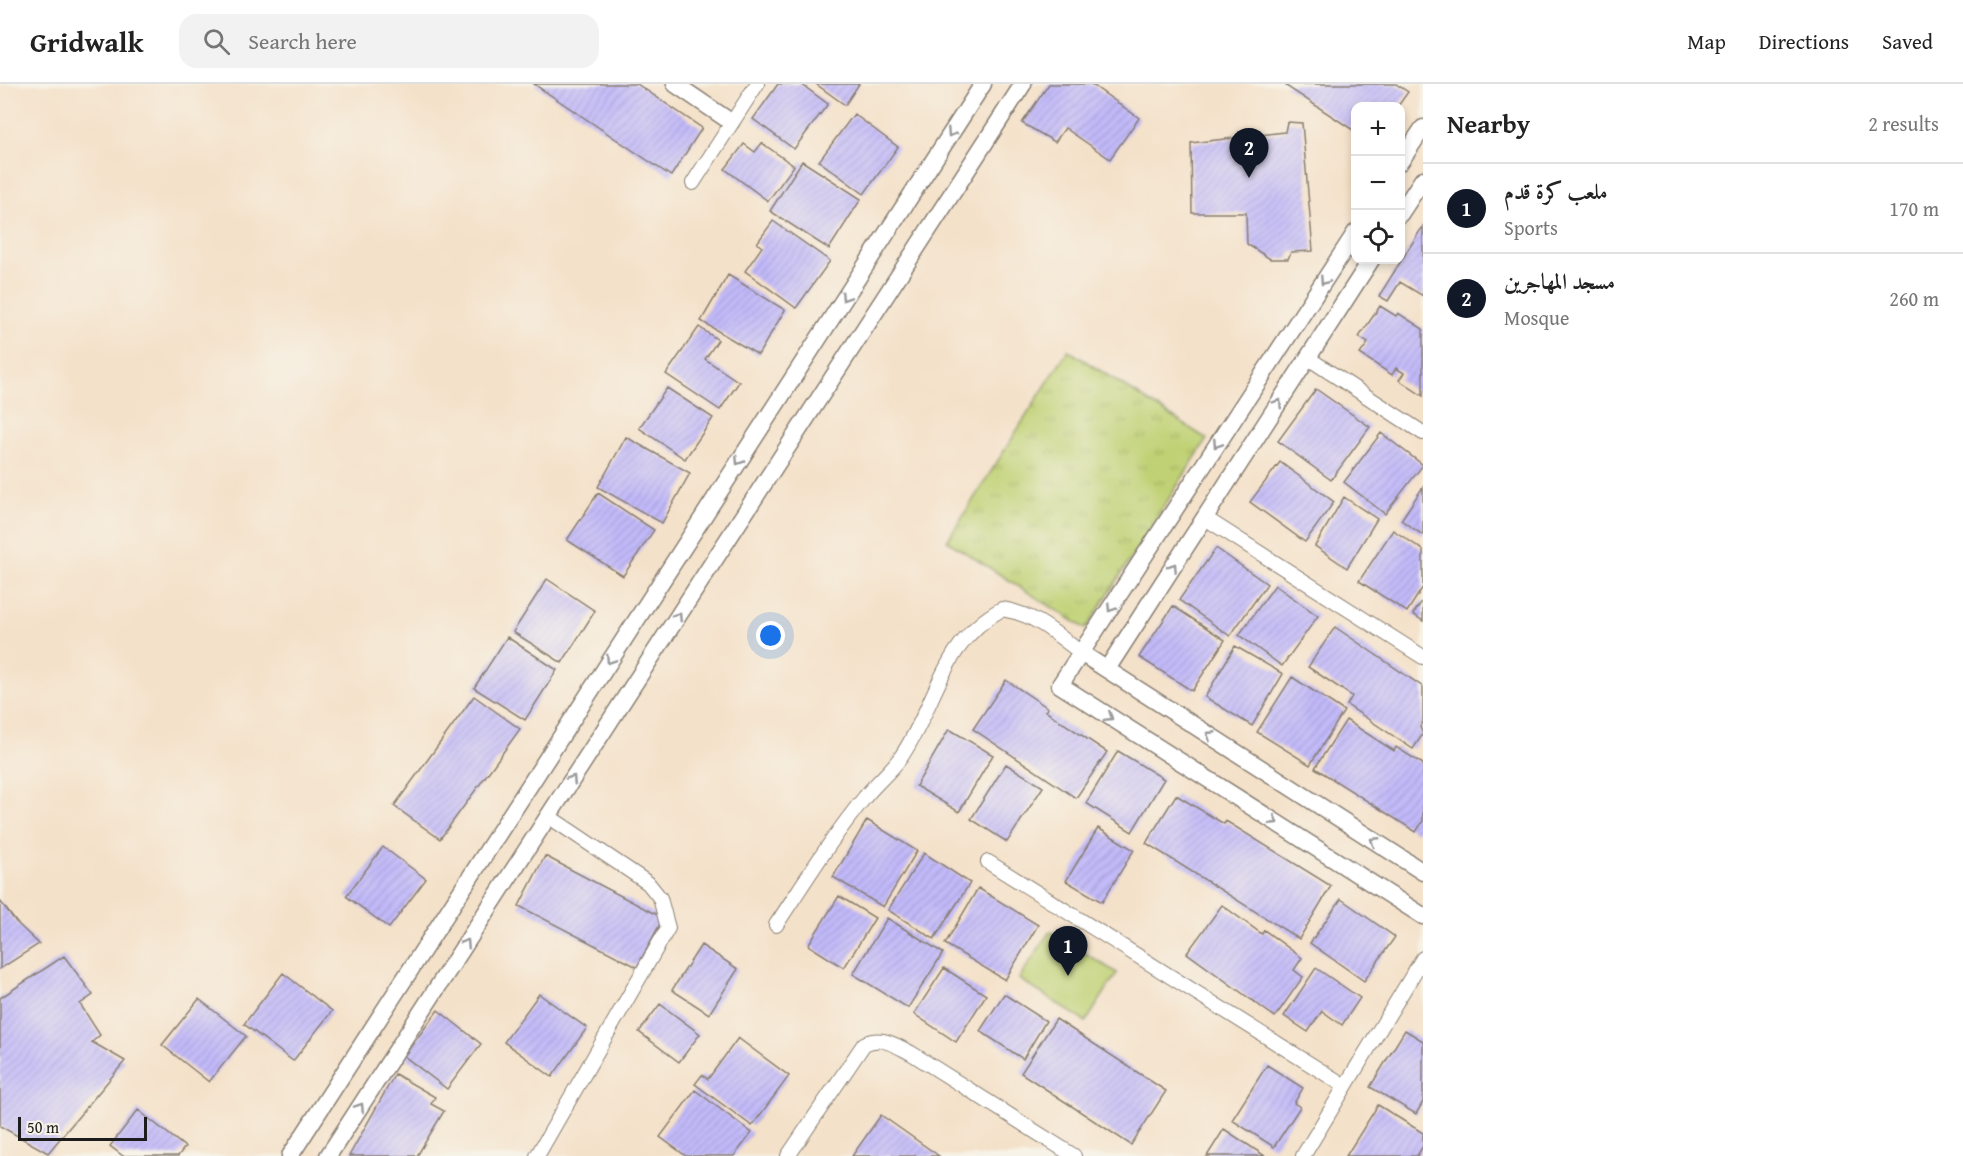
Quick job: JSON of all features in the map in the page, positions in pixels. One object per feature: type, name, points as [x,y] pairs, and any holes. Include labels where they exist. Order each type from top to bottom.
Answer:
[{"type":"street","points":[[675,84],[731,122]]},
{"type":"street","points":[[693,183],[757,84]]},
{"type":"street","points":[[290,1156],[983,84]]},
{"type":"street","points":[[328,1156],[1023,84]]},
{"type":"street","points":[[1405,156],[1423,128]]},
{"type":"street","points":[[1404,210],[1423,179]]},
{"type":"street","points":[[1351,240],[1060,685],[1423,916]]},
{"type":"street","points":[[1107,669],[1368,264]]},
{"type":"street","points":[[1308,358],[1423,433]]},
{"type":"street","points":[[1205,518],[1423,657]]},
{"type":"street","points":[[776,925],[866,796],[892,771],[915,735],[946,663],[972,630],[1002,609],[1020,612],[1040,620],[1081,653],[1423,872]]},
{"type":"street","points":[[537,1156],[668,928],[660,898],[648,883],[548,816]]},
{"type":"street","points":[[988,862],[1345,1086]]},
{"type":"street","points":[[1303,1156],[1423,958]]},
{"type":"street","points":[[788,1156],[864,1044],[885,1040],[911,1053],[1074,1156]]},
{"type":"green space","points":[[1068,350],[1207,439],[1086,629],[947,541]]},
{"type":"green space","points":[[1050,931],[1117,973],[1086,1022],[1019,979]]},
{"type":"building","points":[[534,84],[637,84],[702,128],[671,176]]},
{"type":"building","points":[[778,84],[801,84],[828,104],[794,149],[753,119]]},
{"type":"building","points":[[816,84],[859,84],[845,105]]},
{"type":"building","points":[[1049,84],[1091,84],[1139,118],[1110,159],[1065,128],[1055,142],[1022,123]]},
{"type":"building","points":[[1288,84],[1396,84],[1408,92],[1401,102],[1351,102],[1351,129],[1286,86]]},
{"type":"building","points":[[854,114],[898,147],[864,194],[819,161]]},
{"type":"building","points":[[1287,122],[1302,123],[1313,251],[1291,252],[1288,259],[1270,259],[1247,244],[1246,213],[1192,213],[1191,143],[1285,132]]},
{"type":"building","points":[[762,143],[794,166],[768,201],[725,169],[744,144],[755,152]]},
{"type":"building","points":[[802,161],[861,199],[829,249],[770,211]]},
{"type":"building","points":[[773,221],[830,261],[796,308],[745,271],[762,247],[757,243]]},
{"type":"building","points":[[1423,226],[1423,296],[1400,282],[1388,301],[1379,296],[1399,264],[1405,264],[1405,255]]},
{"type":"building","points":[[728,275],[785,310],[758,355],[701,321]]},
{"type":"building","points":[[1380,306],[1396,316],[1398,313],[1423,329],[1423,396],[1399,380],[1404,373],[1396,368],[1392,375],[1360,354],[1368,343],[1359,337]]},
{"type":"building","points":[[699,327],[718,340],[705,359],[739,382],[720,410],[666,374]]},
{"type":"building","points":[[667,388],[713,418],[685,459],[639,428]]},
{"type":"building","points":[[1316,389],[1370,427],[1331,480],[1278,441]]},
{"type":"building","points":[[1381,433],[1423,465],[1385,514],[1344,482]]},
{"type":"building","points":[[626,437],[690,473],[662,523],[598,487]]},
{"type":"building","points":[[1280,462],[1334,502],[1305,542],[1250,502]]},
{"type":"building","points":[[1423,487],[1423,535],[1401,520]]},
{"type":"building","points":[[598,493],[654,530],[623,576],[567,540]]},
{"type":"building","points":[[1344,497],[1377,519],[1347,568],[1315,546]]},
{"type":"building","points":[[1393,530],[1423,550],[1423,587],[1407,612],[1359,581]]},
{"type":"building","points":[[1216,548],[1267,584],[1230,636],[1179,600]]},
{"type":"building","points":[[547,579],[595,611],[562,663],[513,632]]},
{"type":"building","points":[[1275,585],[1318,616],[1282,666],[1239,635]]},
{"type":"building","points":[[1423,600],[1423,621],[1413,614]]},
{"type":"building","points":[[1173,606],[1225,640],[1192,691],[1139,657]]},
{"type":"building","points":[[1335,627],[1423,687],[1423,722],[1420,727],[1423,734],[1413,749],[1347,705],[1352,696],[1308,667]]},
{"type":"building","points":[[507,637],[557,670],[525,720],[474,688]]},
{"type":"building","points":[[1235,646],[1283,674],[1252,726],[1205,697]]},
{"type":"building","points":[[1292,677],[1344,711],[1310,765],[1257,732]]},
{"type":"building","points":[[1006,680],[1048,708],[1045,711],[1107,752],[1076,798],[973,729]]},
{"type":"building","points":[[474,696],[520,729],[440,839],[394,806]]},
{"type":"building","points":[[1346,720],[1394,751],[1396,747],[1423,764],[1423,821],[1416,832],[1315,768]]},
{"type":"building","points":[[949,729],[993,755],[959,812],[916,786]]},
{"type":"building","points":[[1118,751],[1164,779],[1132,832],[1086,803]]},
{"type":"building","points":[[1006,764],[1043,787],[1007,842],[971,819]]},
{"type":"building","points":[[1176,795],[1224,824],[1226,821],[1331,886],[1299,939],[1146,843]]},
{"type":"building","points":[[867,820],[917,851],[883,907],[833,877]]},
{"type":"building","points":[[1098,828],[1134,850],[1102,902],[1066,881]]},
{"type":"building","points":[[383,847],[426,879],[389,928],[346,896]]},
{"type":"building","points":[[924,853],[970,883],[934,939],[888,910]]},
{"type":"building","points":[[545,856],[663,918],[637,967],[519,906]]},
{"type":"building","points":[[978,888],[1038,925],[1005,980],[945,944]]},
{"type":"building","points":[[839,896],[875,918],[844,968],[808,945]]},
{"type":"building","points":[[1341,899],[1395,937],[1364,981],[1310,943]]},
{"type":"building","points":[[0,901],[16,922],[39,944],[0,969]]},
{"type":"building","points":[[1222,905],[1262,934],[1264,930],[1302,958],[1294,970],[1303,977],[1275,1017],[1187,953]]},
{"type":"building","points":[[887,918],[943,953],[908,1008],[853,974]]},
{"type":"building","points":[[701,945],[738,969],[709,1014],[672,990]]},
{"type":"building","points":[[64,956],[93,995],[80,1004],[100,1035],[92,1042],[125,1061],[48,1153],[0,1126],[0,998]]},
{"type":"building","points":[[944,968],[986,995],[956,1042],[914,1014]]},
{"type":"building","points":[[1316,968],[1360,998],[1342,1025],[1322,1011],[1308,1032],[1284,1016]]},
{"type":"building","points":[[283,973],[332,1011],[293,1061],[244,1024]]},
{"type":"building","points":[[539,994],[587,1028],[552,1077],[504,1042]]},
{"type":"building","points":[[1004,994],[1046,1021],[1023,1059],[980,1031]]},
{"type":"building","points":[[199,999],[246,1036],[209,1082],[162,1045]]},
{"type":"building","points":[[660,1004],[700,1034],[679,1062],[639,1032]]},
{"type":"building","points":[[438,1010],[481,1044],[447,1089],[404,1056]]},
{"type":"building","points":[[1056,1019],[1166,1091],[1131,1145],[1021,1073]]},
{"type":"building","points":[[1405,1030],[1423,1041],[1423,1102],[1416,1114],[1370,1087]]},
{"type":"building","points":[[738,1038],[789,1076],[752,1126],[695,1084],[702,1075],[708,1079]]},
{"type":"building","points":[[1267,1065],[1303,1088],[1294,1103],[1300,1107],[1274,1147],[1232,1120]]},
{"type":"building","points":[[395,1074],[435,1097],[431,1104],[444,1111],[417,1156],[349,1156]]},
{"type":"building","points":[[695,1090],[752,1133],[734,1156],[686,1156],[660,1137]]},
{"type":"building","points":[[1378,1105],[1423,1133],[1423,1146],[1417,1156],[1346,1156]]},
{"type":"building","points":[[138,1110],[185,1147],[178,1156],[123,1156],[110,1146]]},
{"type":"building","points":[[881,1115],[939,1156],[852,1156]]},
{"type":"building","points":[[1224,1129],[1265,1156],[1207,1156]]},
{"type":"place","name":"مسجد المهاجرين","points":[[1249,178]]},
{"type":"place","name":"ملعب كرة قدم","points":[[1068,976]]}]
